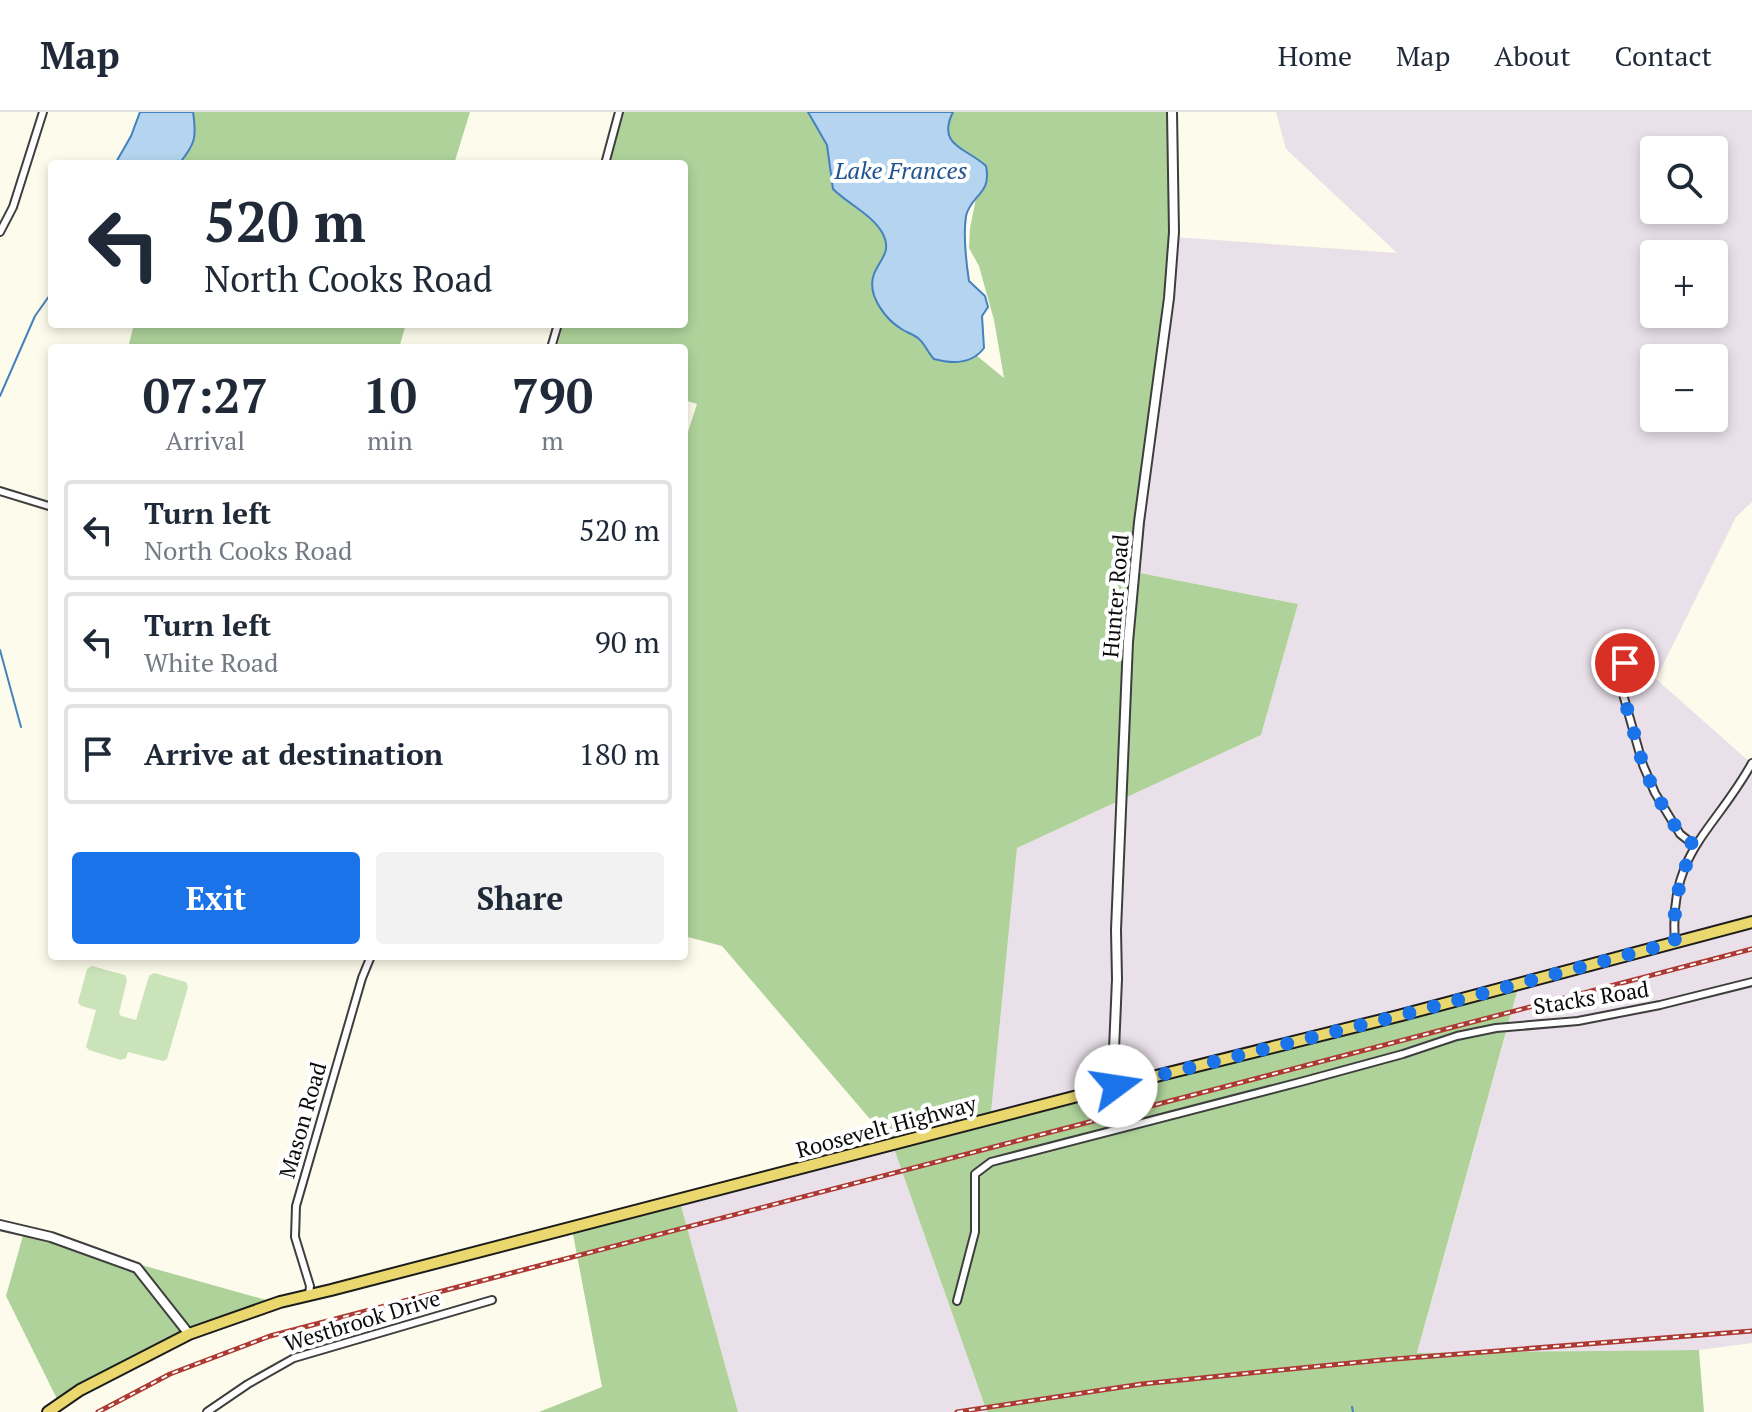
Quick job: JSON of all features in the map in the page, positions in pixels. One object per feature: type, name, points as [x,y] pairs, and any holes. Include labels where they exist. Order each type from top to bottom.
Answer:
[{"type":"main road","name":"Roosevelt Highway","points":[[48,1412],[80,1390],[189,1334],[280,1302],[1398,1016],[1752,922]]},
{"type":"street","points":[[0,232],[13,207],[43,112]]},
{"type":"street","points":[[606,160],[619,112]]},
{"type":"street","name":"Hunter Road","points":[[1116,1086],[1116,930],[1128,642],[1139,522],[1169,298],[1174,232],[1172,112]]},
{"type":"street","points":[[0,491],[48,506]]},
{"type":"street","points":[[1625,663],[1621,687],[1643,765],[1655,793],[1680,834],[1694,845]]},
{"type":"street","points":[[1675,942],[1673,919],[1676,895],[1694,845],[1752,763]]},
{"type":"street","name":"Mason Road","points":[[309,1296],[310,1286],[295,1237],[296,1206],[369,960]]},
{"type":"street","name":"Stacks Road","points":[[957,1301],[975,1232],[975,1174],[991,1162],[1332,1073],[1457,1036],[1496,1028],[1578,1021],[1752,982]]},
{"type":"street","points":[[0,1225],[51,1237],[137,1268],[189,1334]]},
{"type":"street","name":"Westbrook Drive","points":[[207,1412],[294,1358],[492,1300]]},
{"type":"shaded area","points":[[1276,112],[1752,112],[1752,502],[1736,517],[1656,679],[1752,764],[1752,1343],[1699,1350],[1417,1354],[1519,986],[991,1114],[1017,848],[1261,735],[1298,604],[1140,573],[1174,237],[1397,253],[1286,149]]},
{"type":"shaded area","points":[[893,1146],[987,1412],[738,1412],[680,1202]]},
{"type":"green space","points":[[193,112],[470,112],[455,160],[179,160]]},
{"type":"green space","points":[[623,112],[812,112],[891,226],[874,294],[900,310],[944,329],[1004,378],[994,320],[979,266],[969,248],[980,179],[942,129],[949,112],[1172,112],[1174,237],[1140,573],[1298,604],[1261,735],[1017,848],[991,1113],[1118,1079],[1519,985],[1417,1353],[1699,1350],[1704,1412],[987,1412],[893,1146],[722,946],[688,937],[688,432],[697,404],[688,401],[688,344],[558,344],[562,328],[688,328],[688,160],[609,160]]},
{"type":"green space","points":[[133,328],[405,328],[400,344],[129,344]]},
{"type":"green space","points":[[92,966],[125,975],[127,980],[119,1013],[136,1020],[149,976],[154,973],[186,982],[188,987],[167,1059],[163,1061],[128,1052],[126,1058],[121,1060],[86,1047],[96,1010],[81,1006],[78,1002],[87,969]]},
{"type":"green space","points":[[680,1202],[738,1412],[539,1412],[602,1387],[572,1229]]},
{"type":"green space","points":[[24,1232],[284,1305],[181,1339],[61,1407],[6,1296]]},
{"type":"water","points":[[140,112],[193,112],[194,140],[182,160],[117,160]]},
{"type":"water","name":"Lake Frances","points":[[808,112],[953,112],[948,132],[951,139],[986,166],[987,176],[984,189],[972,203],[965,224],[969,281],[985,296],[988,307],[982,316],[984,348],[974,357],[955,362],[934,359],[919,339],[897,326],[879,306],[872,282],[886,251],[883,234],[873,221],[833,189],[827,145]]},
{"type":"waterway","points":[[0,396],[35,316],[48,298]]},
{"type":"waterway","points":[[0,650],[21,727]]},
{"type":"waterway","points":[[1352,1407],[1353,1412]]},
{"type":"railway","points":[[98,1412],[170,1374],[270,1336],[1752,949]]},
{"type":"railway","points":[[957,1412],[1142,1384],[1382,1360],[1752,1331]]},
{"type":"route","points":[[1116,1086],[1398,1016],[1675,942],[1673,919],[1676,895],[1694,845],[1680,834],[1655,793],[1643,765],[1621,687],[1625,663]]}]
